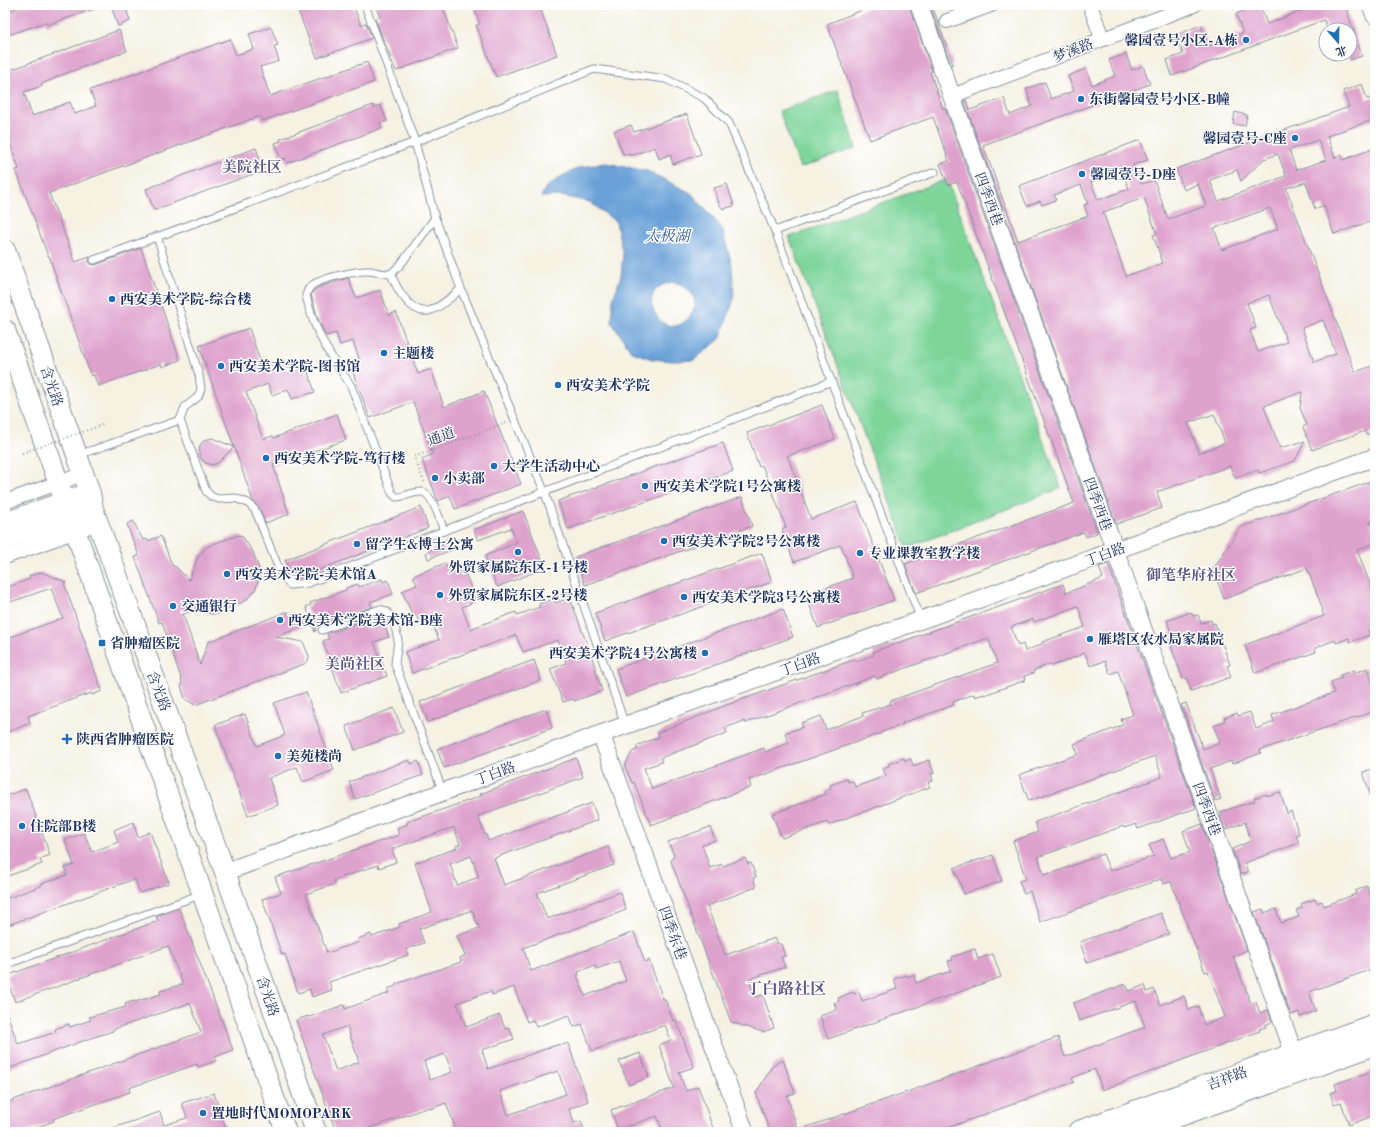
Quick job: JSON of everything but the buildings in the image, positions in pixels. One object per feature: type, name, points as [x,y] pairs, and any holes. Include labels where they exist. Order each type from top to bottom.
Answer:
[{"type":"main road","name":"含光路","points":[[5,250],[77,455],[93,508],[225,872],[316,1132]]},
{"type":"main road","name":"含光路","points":[[5,330],[286,1132]]},
{"type":"main road","points":[[5,523],[68,508],[93,508]]},
{"type":"main road","points":[[5,539],[68,508]]},
{"type":"main road","name":"吉祥路","points":[[1133,1132],[1297,1062],[1375,1025]]},
{"type":"main road","name":"吉祥路","points":[[1079,1132],[1297,1062],[1375,1044]]},
{"type":"street","name":"四季西巷","points":[[918,5],[1115,550],[1297,1062]]},
{"type":"street","points":[[947,21],[991,5]]},
{"type":"street","points":[[1090,5],[1102,38]]},
{"type":"street","name":"梦溪路","points":[[952,96],[1102,38],[1194,5]]},
{"type":"street","points":[[1371,5],[1375,16]]},
{"type":"street","name":"丁白路","points":[[225,872],[601,734],[1375,457]]},
{"type":"street","points":[[5,557],[68,508],[83,474]]},
{"type":"street","points":[[5,502],[68,508],[93,508]]},
{"type":"street","name":"四季东巷","points":[[601,734],[745,1132]]},
{"type":"lane","points":[[365,5],[414,142],[435,218],[461,289],[545,493],[625,726]]},
{"type":"lane","points":[[94,260],[414,142],[594,69],[666,79],[704,98],[728,124],[775,231],[921,620]]},
{"type":"lane","points":[[775,231],[936,172]]},
{"type":"lane","points":[[435,218],[401,264],[391,274],[381,274],[370,271],[355,272],[319,281],[309,287],[306,295],[319,334],[329,353],[351,386],[392,493],[396,497],[404,497],[425,492],[430,496],[444,531]]},
{"type":"lane","points":[[157,236],[199,375],[201,389],[198,397],[185,407],[180,420],[206,491],[212,497],[219,499],[235,498],[248,503],[255,510],[281,574],[290,585],[308,583],[545,493],[832,381]]},
{"type":"lane","points":[[391,274],[406,301],[417,309],[427,311],[442,304],[461,289]]},
{"type":"lane","points":[[77,455],[180,420]]},
{"type":"lane","points":[[322,630],[380,609],[387,612],[394,622],[398,640],[395,664],[443,792]]},
{"type":"lane","points":[[7,964],[202,894]]},
{"type":"path","name":"通道","points":[[430,496],[414,457],[515,420]]},
{"type":"path","points":[[22,453],[105,424]]},
{"type":"green space","points":[[838,90],[856,148],[800,168],[779,111]]},
{"type":"green space","points":[[947,179],[1061,488],[907,548],[789,237]]},
{"type":"water","name":"太极湖","points":[[606,163],[647,171],[691,193],[722,228],[732,266],[734,299],[720,339],[694,360],[673,361],[652,359],[632,352],[612,323],[613,299],[621,276],[623,255],[616,222],[590,202],[561,196],[541,197],[545,188],[564,175],[581,167]],"holes":[[[673,282],[689,290],[692,294],[695,305],[690,316],[680,324],[671,326],[662,322],[655,314],[652,305],[653,295],[660,287]]]},
{"type":"place","name":"馨园壹号小区-A栋","points":[[1246,40]]},
{"type":"place","name":"东街馨园壹号小区-B幢","points":[[1081,99]]},
{"type":"place","name":"馨园壹号-C座","points":[[1295,138]]},
{"type":"place","name":"馨园壹号-D座","points":[[1082,174]]},
{"type":"place","name":"西安美术学院-综合楼","points":[[112,299]]},
{"type":"place","name":"主题楼","points":[[384,353]]},
{"type":"place","name":"西安美术学院-图书馆","points":[[221,366]]},
{"type":"place","name":"西安美术学院","points":[[558,385]]},
{"type":"place","name":"西安美术学院-笃行楼","points":[[266,458]]},
{"type":"place","name":"大学生活动中心","points":[[494,466]]},
{"type":"place","name":"小卖部","points":[[435,478]]},
{"type":"place","name":"西安美术学院1号公寓楼","points":[[645,486]]},
{"type":"place","name":"西安美术学院2号公寓楼","points":[[664,541]]},
{"type":"place","name":"留学生&博士公寓","points":[[357,544]]},
{"type":"place","name":"外贸家属院东区-1号楼","points":[[518,552]]},
{"type":"place","name":"专业课教室教学楼","points":[[860,553]]},
{"type":"place","name":"西安美术学院-美术馆A","points":[[227,574]]},
{"type":"place","name":"外贸家属院东区-2号楼","points":[[440,595]]},
{"type":"place","name":"西安美术学院3号公寓楼","points":[[684,597]]},
{"type":"place","name":"交通银行","points":[[173,606]]},
{"type":"place","name":"西安美术学院美术馆-B座","points":[[280,620]]},
{"type":"place","name":"雁塔区农水局家属院","points":[[1090,639]]},
{"type":"place","name":"省肿瘤医院","points":[[102,643]]},
{"type":"place","name":"西安美术学院4号公寓楼","points":[[705,653]]},
{"type":"place","name":"陕西省肿瘤医院","points":[[67,739]]},
{"type":"place","name":"美苑楼尚","points":[[278,756]]},
{"type":"place","name":"住院部B楼","points":[[22,826]]},
{"type":"place","name":"置地时代MOMOPARK","points":[[203,1113]]},
{"type":"district","name":"美院社区","points":[[252,167]]},
{"type":"district","name":"御笔华府社区","points":[[1191,575]]},
{"type":"district","name":"美尚社区","points":[[355,664]]},
{"type":"district","name":"丁白路社区","points":[[786,988]]}]
